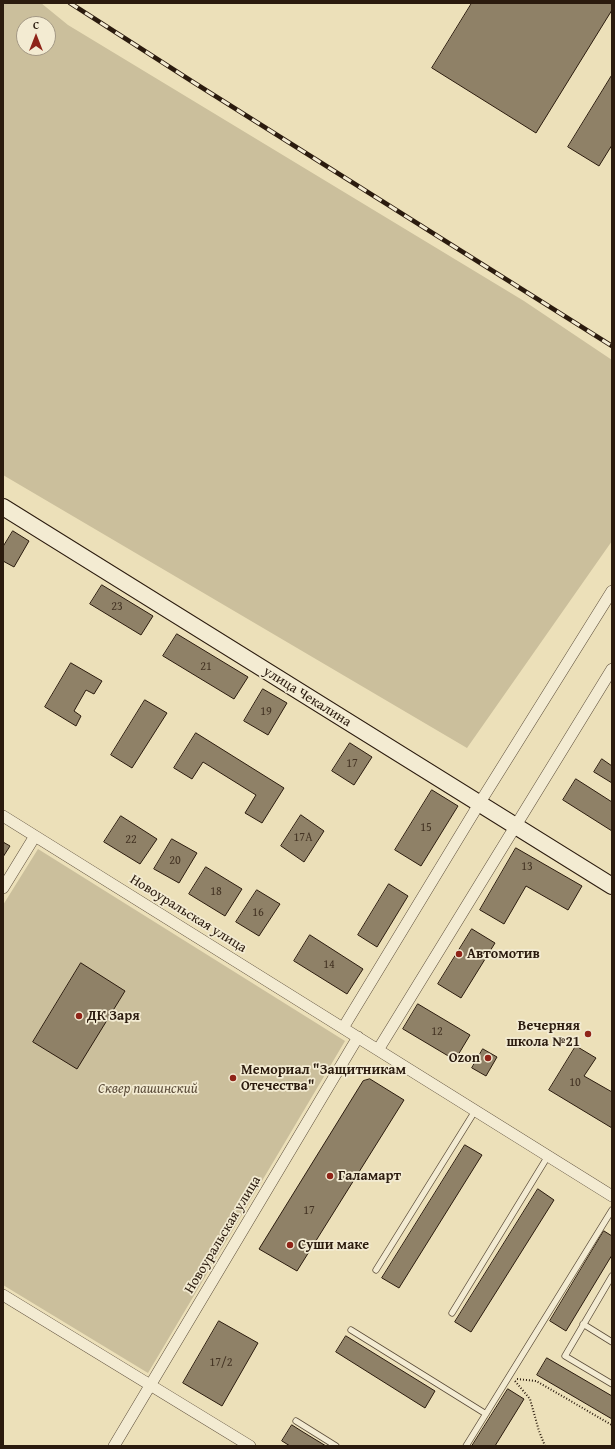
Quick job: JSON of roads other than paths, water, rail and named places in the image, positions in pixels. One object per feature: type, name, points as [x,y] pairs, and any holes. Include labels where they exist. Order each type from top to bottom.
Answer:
[{"type":"main road","name":"улица Чекалина","points":[[3,507],[612,886]]},
{"type":"street","points":[[343,1028],[478,804],[612,591]]},
{"type":"street","points":[[378,1050],[612,669]]},
{"type":"street","name":"Новоуральская улица","points":[[3,816],[612,1196]]},
{"type":"street","points":[[3,888],[35,836]]},
{"type":"street","name":"Новоуральская улица","points":[[114,1446],[358,1037]]},
{"type":"street","points":[[3,1296],[250,1446]]},
{"type":"lane","points":[[376,1270],[475,1111]]},
{"type":"lane","points":[[452,1313],[548,1156]]},
{"type":"lane","points":[[466,1446],[612,1210]]},
{"type":"lane","points":[[612,1276],[565,1356],[612,1384]]},
{"type":"lane","points":[[583,1324],[612,1342]]},
{"type":"lane","points":[[351,1330],[486,1414]]},
{"type":"lane","points":[[296,1421],[336,1446]]},
{"type":"railway","points":[[70,3],[612,346]]},
{"type":"place","name":"Автомотив","points":[[459,954]]},
{"type":"place","name":"ДК Заря","points":[[79,1016]]},
{"type":"place","name":"Вечерняя школа №21","points":[[588,1034]]},
{"type":"place","name":"Ozon","points":[[488,1058]]},
{"type":"place","name":"Мемориал \"Защитникам Отечества\"","points":[[233,1078]]},
{"type":"place","name":"Галамарт","points":[[330,1176]]},
{"type":"place","name":"Суши маке","points":[[290,1245]]},
{"type":"park label","name":"Сквер пашинский","points":[[148,1089]]}]
